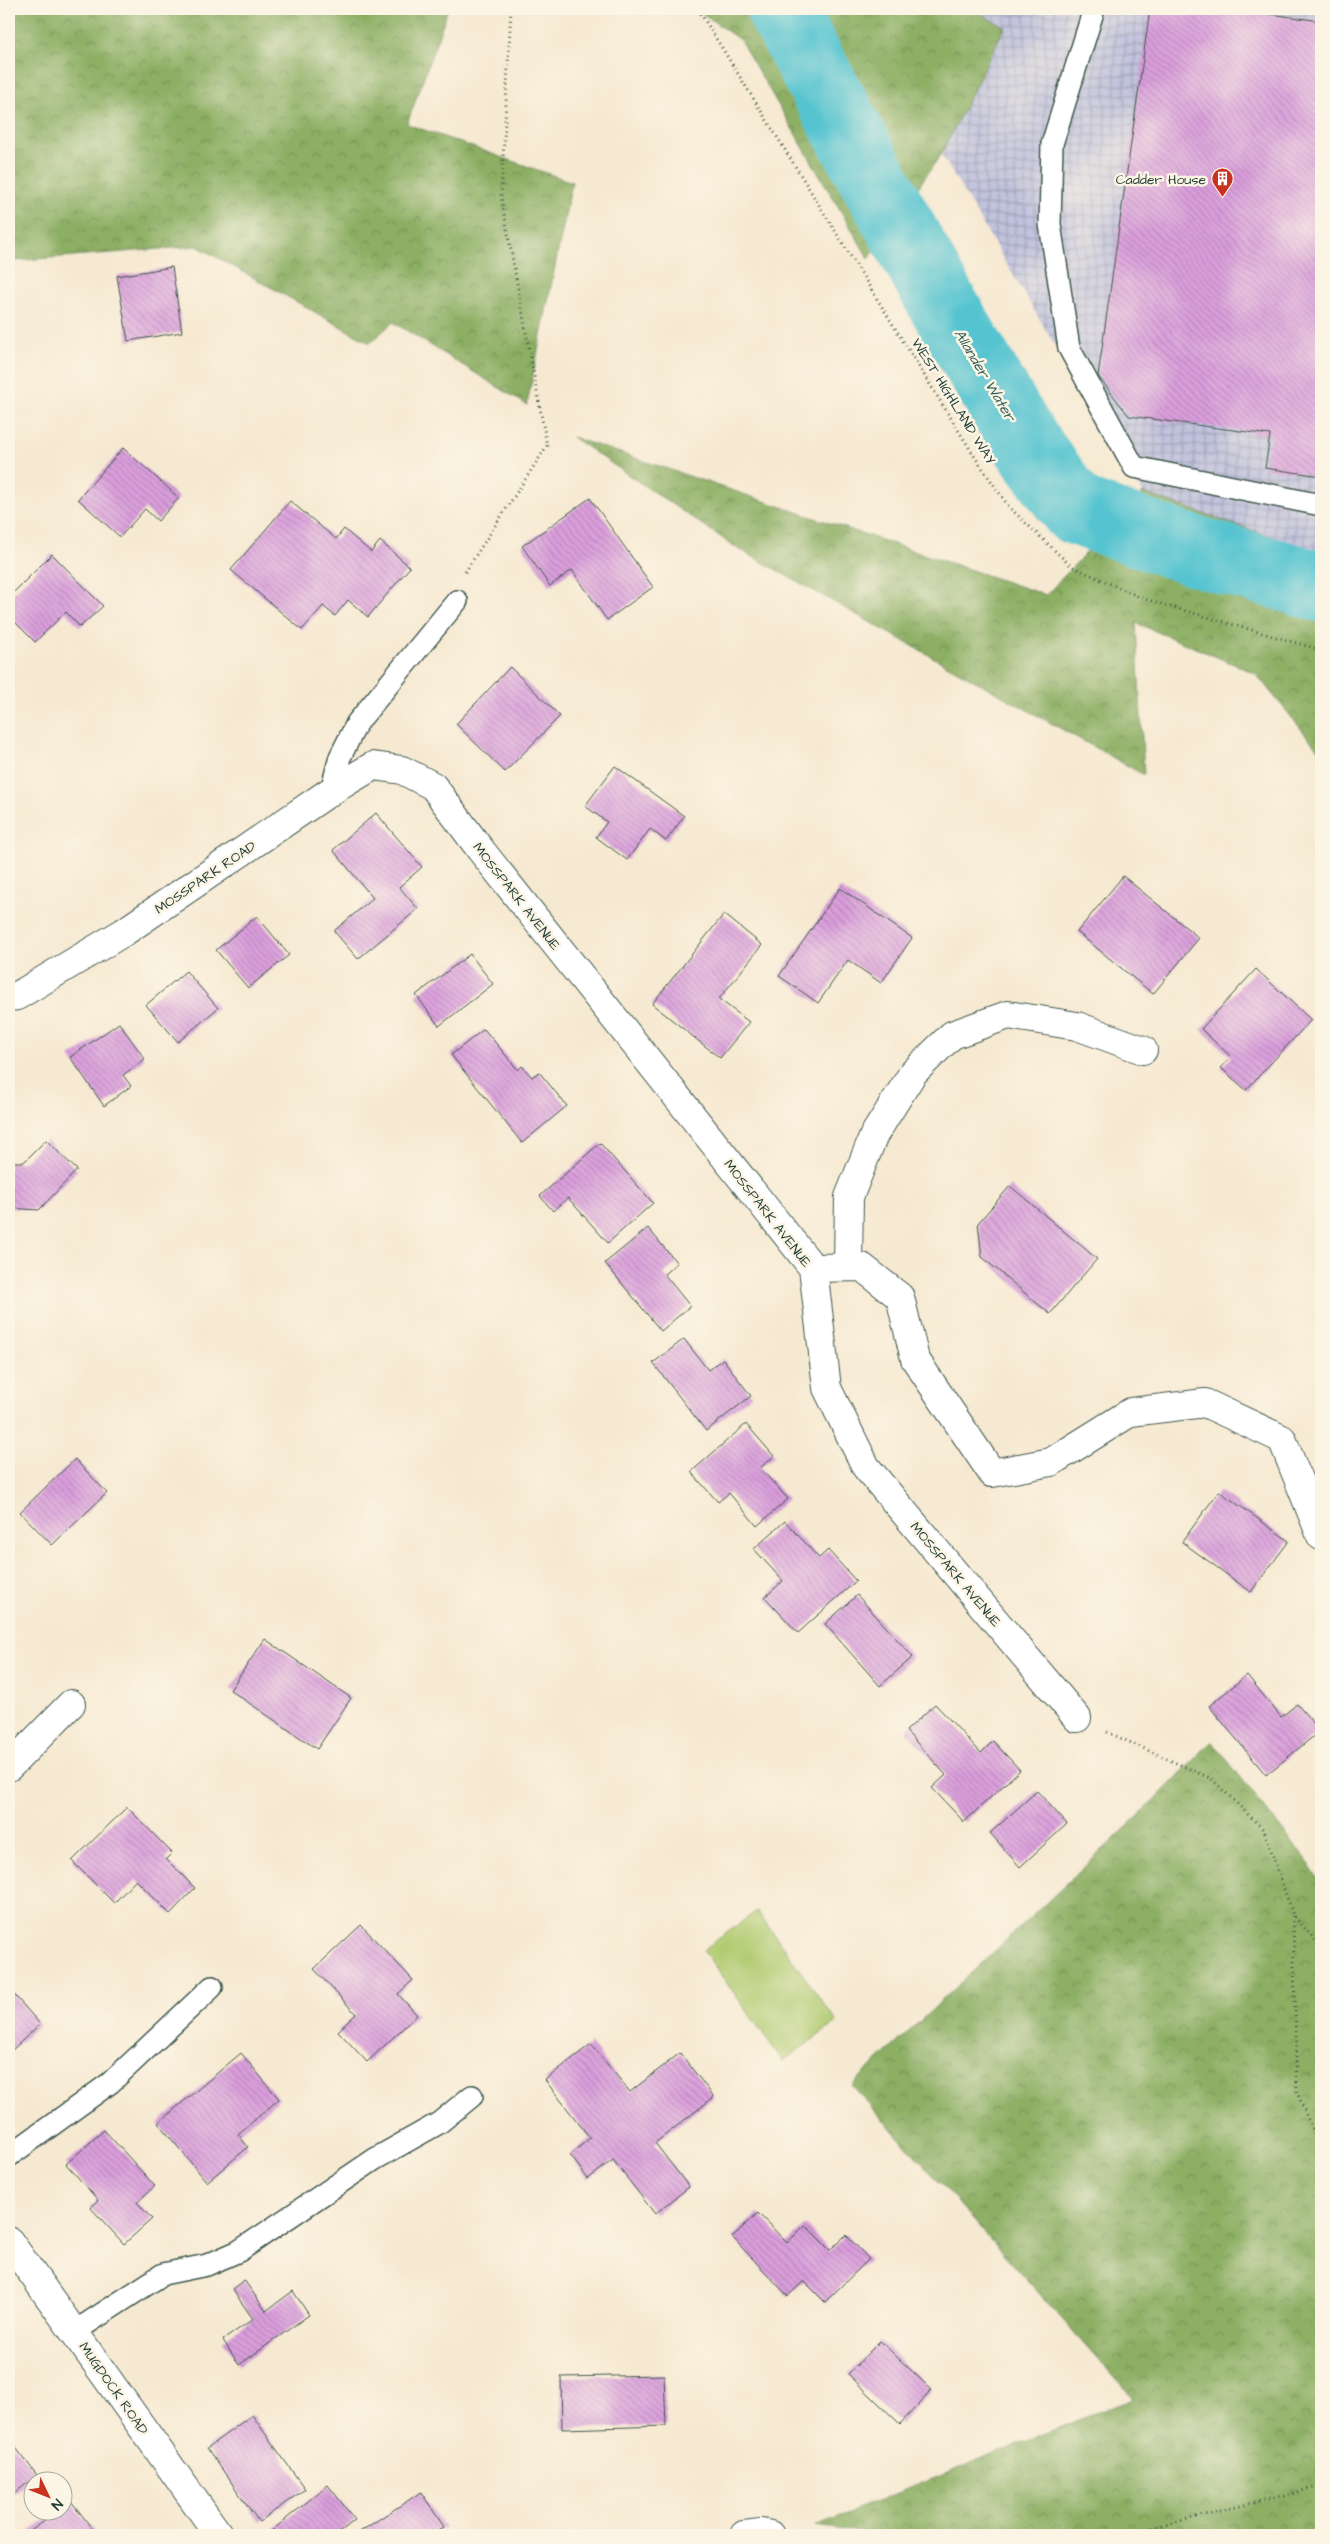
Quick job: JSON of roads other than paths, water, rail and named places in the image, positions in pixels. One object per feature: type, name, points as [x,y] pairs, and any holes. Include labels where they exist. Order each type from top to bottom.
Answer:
[{"type":"street","name":"MOSSPARK ROAD","points":[[9,997],[17,996],[124,932],[331,791],[373,766],[402,770]]},
{"type":"street","name":"MOSSPARK AVENUE","points":[[402,770],[432,786],[813,1268],[827,1388],[866,1467],[1077,1718]]},
{"type":"street","points":[[848,1268],[849,1197],[874,1135],[913,1073],[952,1035],[1008,1015],[1077,1026],[1143,1050]]},
{"type":"street","points":[[813,1268],[862,1267],[900,1297],[915,1359],[992,1473],[1052,1462],[1132,1412],[1206,1403],[1282,1439],[1321,1536]]},
{"type":"street","points":[[9,1767],[71,1704]]},
{"type":"street","name":"MUGDOCK ROAD","points":[[9,2241],[219,2535]]},
{"type":"street","points":[[744,2535],[761,2533],[770,2535]]},
{"type":"lane","points":[[1094,9],[1052,144],[1050,224],[1069,348],[1134,467],[1321,505]]},
{"type":"lane","points":[[331,791],[340,757],[357,723],[457,601]]},
{"type":"lane","points":[[9,2156],[110,2083],[212,1987]]},
{"type":"lane","points":[[74,2332],[163,2274],[207,2265],[239,2252],[375,2159],[439,2123],[472,2096]]},
{"type":"waterway","name":"Allander Water","points":[[781,9],[941,301],[1019,433],[1075,510],[1182,547],[1321,587]]},
{"type":"place","name":"Cadder House","points":[[1222,198]]}]
